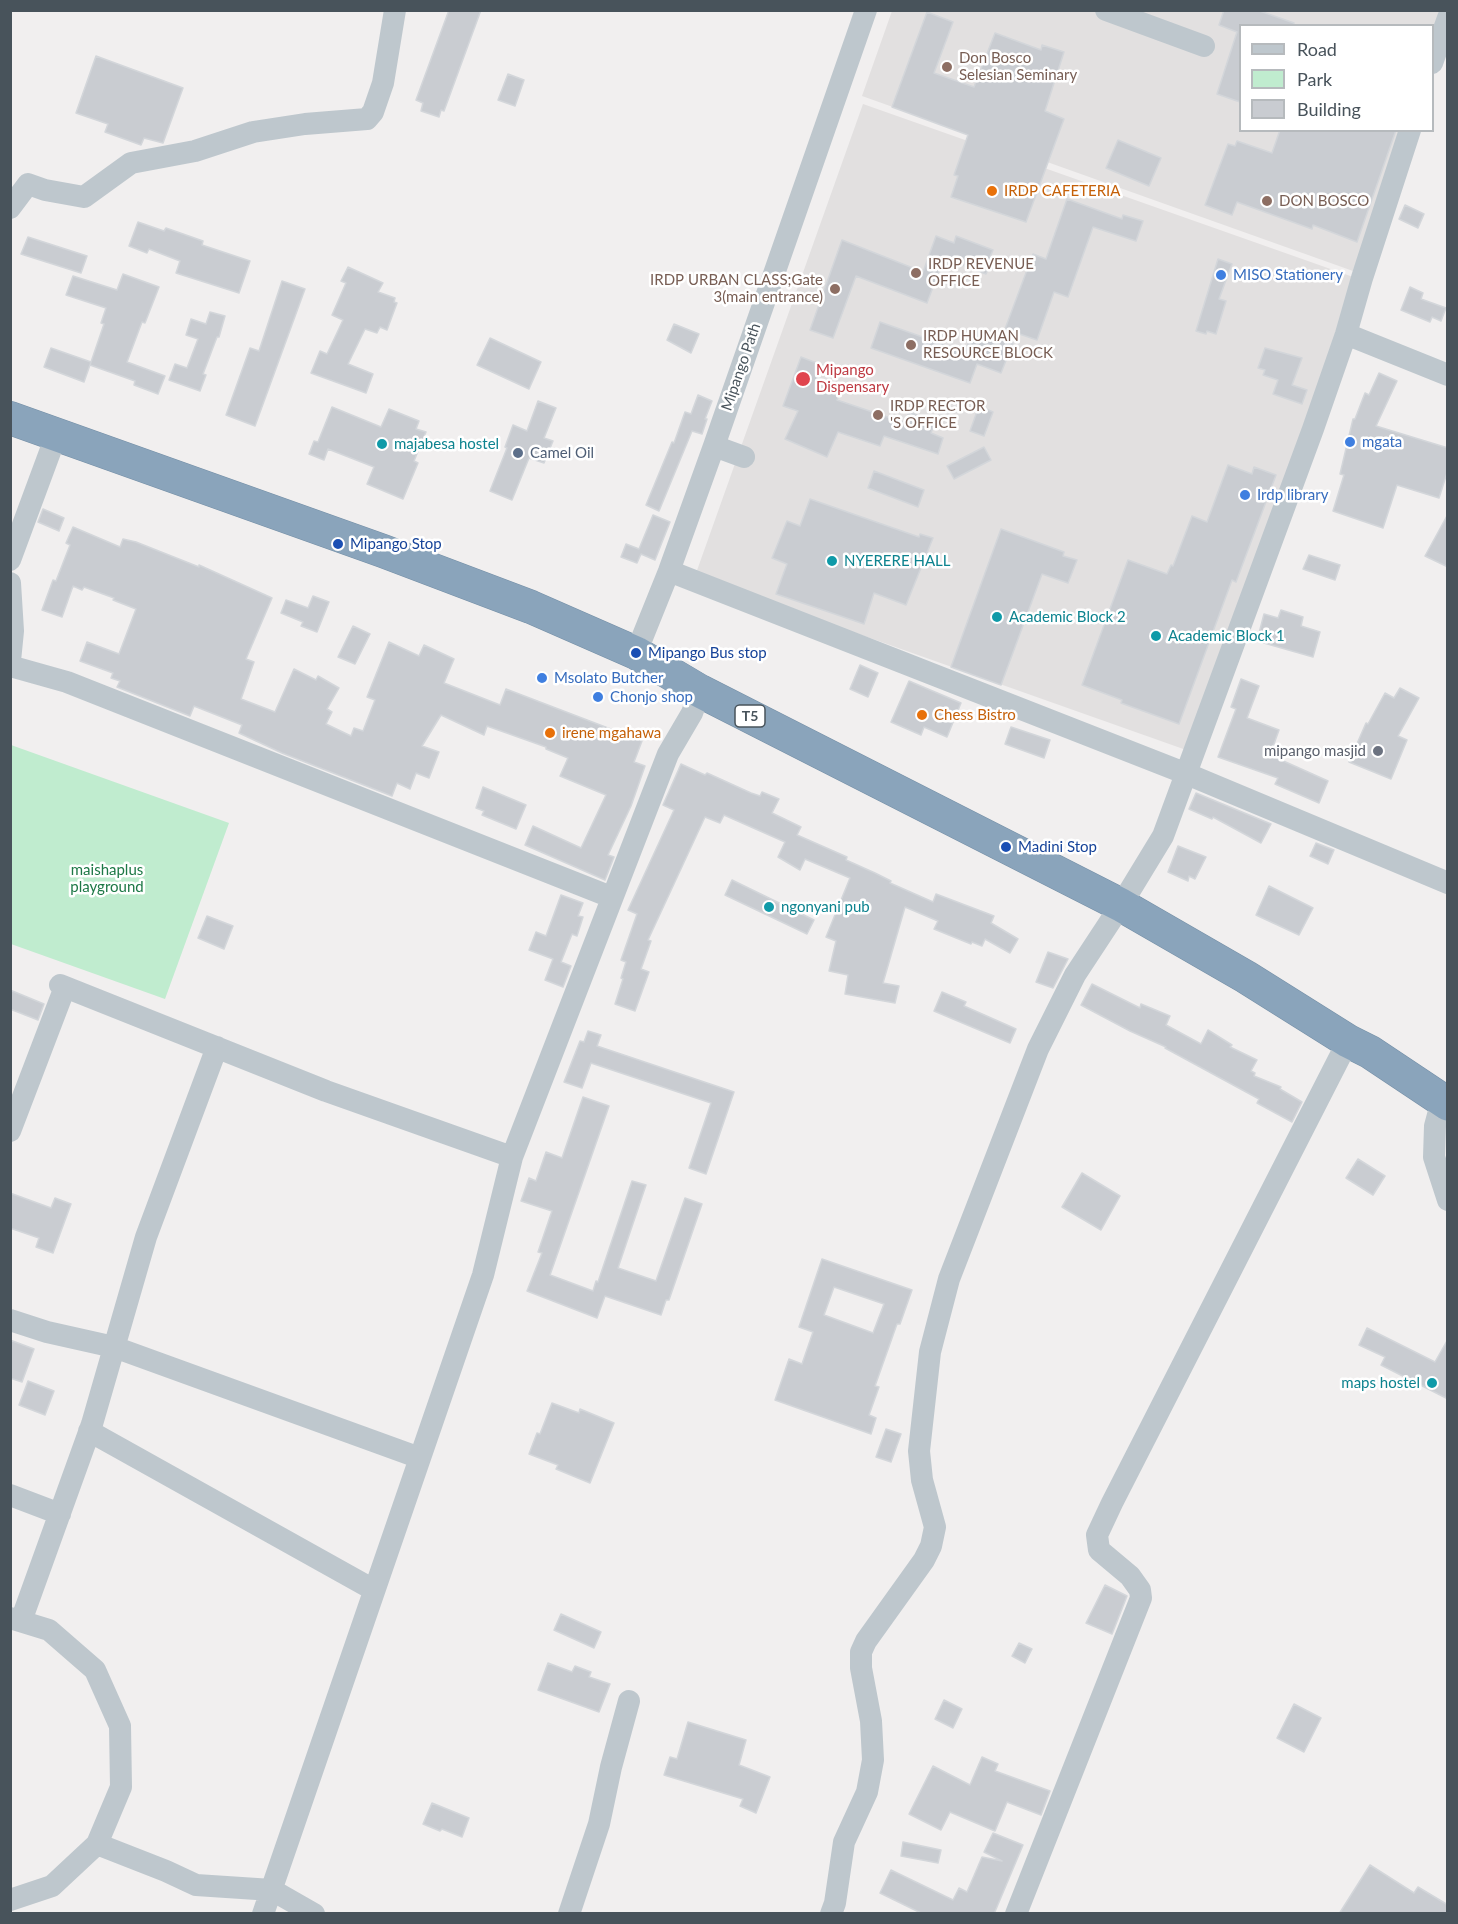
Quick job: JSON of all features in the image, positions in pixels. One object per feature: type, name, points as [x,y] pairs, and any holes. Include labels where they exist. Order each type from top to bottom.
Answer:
[{"type":"highway","name":"T5","points":[[10,418],[383,551],[531,607],[636,653],[700,691],[1121,905],[1246,976],[1348,1041],[1370,1052],[1445,1102]]},
{"type":"street","points":[[10,208],[28,184],[45,190],[84,197],[130,163],[195,151],[253,132],[304,124],[367,119],[373,112],[383,83],[395,10]]},
{"type":"street","name":"Mipango Path","points":[[636,653],[669,571],[714,446],[866,10]]},
{"type":"street","points":[[1106,10],[1204,46]]},
{"type":"street","points":[[1434,57],[1448,18]]},
{"type":"street","points":[[831,1914],[835,1903],[844,1842],[867,1792],[873,1760],[871,1721],[861,1668],[861,1652],[866,1641],[924,1560],[933,1536],[934,1527],[922,1480],[919,1451],[930,1352],[949,1279],[1038,1049],[1075,975],[1163,836],[1346,334],[1409,132]]},
{"type":"street","points":[[1346,334],[1448,375]]},
{"type":"street","points":[[10,560],[57,434]]},
{"type":"street","points":[[714,446],[744,457]]},
{"type":"street","points":[[669,571],[1187,774],[1448,883]]},
{"type":"street","points":[[10,583],[13,631],[10,662]]},
{"type":"street","points":[[10,666],[67,682],[611,897]]},
{"type":"street","points":[[263,1914],[483,1275],[512,1156],[668,754],[692,713],[700,691]]},
{"type":"street","points":[[10,1131],[62,986],[327,1091],[512,1156]]},
{"type":"street","points":[[1016,1914],[1141,1598],[1140,1590],[1130,1576],[1099,1550],[1097,1535],[1348,1041]]},
{"type":"street","points":[[10,1900],[52,1886],[97,1844],[121,1787],[120,1726],[95,1670],[49,1630],[16,1620],[60,1514],[89,1431],[146,1237],[217,1047]]},
{"type":"street","points":[[1445,1102],[1435,1126],[1434,1157],[1448,1200]]},
{"type":"street","points":[[10,1320],[47,1332],[114,1347],[420,1458]]},
{"type":"street","points":[[89,1431],[374,1590]]},
{"type":"street","points":[[10,1495],[60,1514]]},
{"type":"street","points":[[569,1914],[599,1824],[611,1767],[629,1701]]},
{"type":"street","points":[[97,1844],[196,1885],[272,1890],[314,1914]]},
{"type":"shaded area","name":"DON BOSCO","points":[[892,11],[1445,11],[1434,43],[1434,24],[1239,24],[1239,132],[1403,132],[1353,271],[862,96]]},
{"type":"shaded area","points":[[863,104],[1356,278],[1189,751],[695,576]]},
{"type":"green space","name":"maishaplus playground","points":[[11,745],[229,823],[165,999],[11,944]]},
{"type":"building","points":[[449,10],[481,10],[444,111],[441,110],[439,117],[421,111],[423,103],[416,100]]},
{"type":"building","points":[[1224,10],[1257,10],[1294,23],[1239,24],[1239,102],[1217,94],[1237,32],[1219,25]]},
{"type":"building","points":[[927,12],[953,22],[934,73],[974,87],[995,33],[1041,50],[1042,45],[1064,52],[1045,111],[1064,119],[1026,222],[951,197],[958,176],[954,175],[968,135],[892,107]]},
{"type":"building","points":[[96,56],[183,88],[163,143],[144,138],[141,145],[105,132],[108,124],[76,113]]},
{"type":"building","points":[[508,74],[524,80],[515,106],[498,100]]},
{"type":"building","points":[[1279,132],[1395,132],[1357,242],[1313,225],[1312,229],[1237,202],[1232,215],[1205,205],[1228,144],[1235,146],[1237,141],[1272,153]]},
{"type":"building","points":[[1118,140],[1161,158],[1149,186],[1106,168]]},
{"type":"building","points":[[1067,199],[1122,219],[1123,215],[1143,221],[1136,241],[1093,227],[1068,297],[1054,292],[1037,340],[1005,329],[1033,254],[1046,259]]},
{"type":"building","points":[[1405,205],[1424,214],[1418,228],[1399,219]]},
{"type":"building","points":[[138,222],[164,231],[166,228],[203,241],[202,245],[250,261],[239,293],[176,273],[180,261],[149,249],[147,253],[129,246]]},
{"type":"building","points":[[936,236],[954,243],[956,236],[993,250],[990,257],[993,258],[986,274],[944,258],[927,303],[856,276],[833,338],[810,330],[842,240],[923,272]]},
{"type":"building","points":[[28,237],[87,256],[81,273],[21,254]]},
{"type":"building","points":[[1218,259],[1232,264],[1219,299],[1226,301],[1216,334],[1207,331],[1206,334],[1196,331]]},
{"type":"building","points":[[348,267],[383,283],[378,292],[395,298],[394,302],[397,303],[387,330],[380,327],[377,333],[365,329],[348,364],[373,374],[366,393],[311,373],[320,351],[327,354],[343,320],[332,315],[346,283],[341,281]]},
{"type":"building","points":[[123,274],[159,287],[145,323],[142,322],[127,362],[165,376],[158,394],[134,385],[135,381],[90,365],[104,324],[101,323],[106,308],[66,295],[73,276],[117,290]]},
{"type":"building","points":[[282,281],[305,289],[255,426],[226,415],[250,348],[259,351]]},
{"type":"building","points":[[1410,287],[1423,293],[1421,299],[1446,308],[1441,321],[1432,317],[1430,322],[1401,310]]},
{"type":"building","points":[[210,312],[225,316],[219,337],[217,337],[203,374],[206,375],[200,391],[169,380],[175,364],[187,368],[198,339],[186,335],[191,319],[206,324]]},
{"type":"building","points":[[880,322],[965,352],[974,329],[1013,343],[1001,373],[977,364],[970,383],[871,348]]},
{"type":"building","points":[[674,324],[699,334],[691,353],[667,340]]},
{"type":"building","points":[[490,338],[541,362],[529,389],[477,365]]},
{"type":"building","points":[[51,348],[91,362],[84,382],[44,367]]},
{"type":"building","points":[[1265,348],[1302,358],[1292,385],[1307,390],[1302,404],[1273,394],[1278,380],[1263,375],[1265,370],[1258,368]]},
{"type":"building","points":[[801,357],[822,365],[816,381],[841,390],[837,400],[905,423],[909,412],[935,421],[931,433],[943,438],[938,454],[884,436],[880,446],[838,432],[827,457],[785,439],[798,411],[783,406]]},
{"type":"building","points":[[1379,373],[1397,381],[1376,426],[1448,448],[1448,470],[1439,498],[1397,485],[1383,528],[1333,511],[1344,475],[1340,474],[1353,419],[1355,419],[1365,393],[1369,395]]},
{"type":"building","points":[[698,395],[712,401],[702,434],[692,431],[659,511],[646,505],[672,442],[674,443],[685,412],[691,414]]},
{"type":"building","points":[[538,401],[556,408],[544,438],[553,441],[544,463],[529,458],[512,500],[490,491],[507,448],[505,447],[513,425],[527,431]]},
{"type":"building","points":[[979,406],[993,412],[984,436],[970,431]]},
{"type":"building","name":"majabesa hostel","points":[[332,407],[381,427],[389,409],[419,421],[416,429],[426,432],[414,461],[418,463],[403,499],[367,484],[374,467],[328,449],[324,460],[309,454],[314,441],[318,442]]},
{"type":"building","points":[[984,447],[991,460],[954,479],[947,466]]},
{"type":"building","name":"Academic Block 1","points":[[1228,465],[1252,474],[1254,467],[1276,475],[1236,582],[1232,580],[1179,724],[1121,703],[1122,700],[1082,685],[1128,560],[1167,574],[1171,565],[1173,566],[1192,516],[1207,522]]},
{"type":"building","points":[[874,471],[924,490],[918,507],[868,488]]},
{"type":"building","name":"NYERERE HALL","points":[[810,499],[919,537],[920,534],[933,538],[906,605],[874,593],[864,624],[776,594],[787,564],[772,558],[787,521],[800,526]]},
{"type":"building","points":[[43,509],[64,518],[59,531],[38,522]]},
{"type":"building","points":[[1448,514],[1448,567],[1425,556]]},
{"type":"building","points":[[653,515],[670,522],[655,560],[641,554],[637,563],[621,557],[626,544],[639,549]]},
{"type":"building","points":[[73,527],[120,547],[123,539],[136,542],[199,567],[199,565],[272,598],[246,659],[254,662],[241,699],[275,712],[294,669],[316,680],[318,676],[339,688],[327,709],[332,712],[326,724],[351,736],[354,728],[363,731],[375,700],[367,697],[389,642],[419,656],[424,645],[454,659],[444,683],[500,705],[506,689],[642,741],[634,762],[645,766],[631,806],[608,855],[614,857],[605,880],[525,845],[533,826],[581,848],[606,795],[560,776],[568,758],[546,747],[487,726],[484,735],[441,715],[422,746],[439,752],[429,778],[416,773],[410,789],[397,783],[392,796],[282,753],[239,733],[242,725],[194,706],[190,716],[117,687],[120,681],[111,678],[113,673],[80,661],[87,642],[119,654],[136,609],[84,587],[82,590],[73,586],[62,617],[42,610],[70,545],[66,543]]},
{"type":"building","name":"Academic Block 2","points":[[1001,529],[1064,552],[1063,556],[1077,560],[1068,583],[1042,574],[1001,685],[951,667]]},
{"type":"building","points":[[1309,555],[1340,565],[1335,580],[1303,569]]},
{"type":"building","points":[[313,596],[329,602],[317,632],[301,626],[303,622],[281,613],[286,600],[308,608]]},
{"type":"building","points":[[1281,610],[1303,617],[1301,626],[1320,632],[1313,657],[1257,641],[1264,614],[1278,618]]},
{"type":"building","points":[[353,626],[370,634],[355,664],[338,657]]},
{"type":"building","points":[[860,665],[878,673],[868,697],[850,689]]},
{"type":"building","points":[[1241,679],[1259,686],[1247,718],[1279,730],[1270,755],[1328,781],[1319,803],[1275,784],[1278,778],[1218,757],[1236,709],[1231,707]]},
{"type":"building","points":[[909,681],[961,703],[947,737],[924,727],[921,735],[891,722]]},
{"type":"building","points":[[1400,688],[1419,698],[1398,736],[1407,740],[1391,779],[1349,762],[1366,723],[1368,724],[1385,693],[1394,698]]},
{"type":"building","points":[[1011,727],[1050,740],[1044,758],[1005,744]]},
{"type":"building","points":[[681,764],[751,793],[760,796],[762,792],[779,799],[772,813],[801,827],[797,835],[847,857],[846,860],[933,902],[936,894],[994,916],[991,923],[1018,939],[1010,953],[985,939],[982,946],[972,942],[971,944],[934,929],[938,921],[905,907],[883,983],[899,986],[895,1003],[845,994],[848,975],[829,971],[836,941],[826,937],[850,878],[805,859],[800,870],[778,857],[785,842],[724,815],[720,823],[705,817],[648,940],[651,941],[641,969],[649,972],[635,1011],[615,1004],[626,962],[621,960],[637,914],[628,910],[674,810],[663,805]]},
{"type":"building","points":[[483,787],[526,805],[516,829],[482,815],[484,811],[476,808]]},
{"type":"building","points":[[1196,793],[1271,824],[1261,843],[1213,817],[1212,819],[1189,809]]},
{"type":"building","points":[[1316,843],[1334,850],[1328,864],[1310,856]]},
{"type":"building","points":[[1178,846],[1206,857],[1195,879],[1189,876],[1188,881],[1168,872]]},
{"type":"building","name":"ngonyani pub","points":[[732,880],[814,920],[807,934],[725,895]]},
{"type":"building","points":[[1269,886],[1313,908],[1299,935],[1256,915]]},
{"type":"building","points":[[561,895],[583,903],[578,916],[583,917],[577,936],[572,934],[561,962],[571,966],[563,987],[545,980],[553,959],[529,950],[536,932],[546,936]]},
{"type":"building","points":[[207,916],[233,926],[224,949],[198,938]]},
{"type":"building","points":[[1048,952],[1068,959],[1053,988],[1036,982]]},
{"type":"building","points":[[1092,984],[1140,1008],[1141,1004],[1170,1016],[1166,1025],[1201,1044],[1208,1030],[1232,1045],[1230,1047],[1257,1060],[1251,1071],[1255,1073],[1254,1076],[1281,1087],[1280,1089],[1302,1102],[1292,1122],[1257,1103],[1259,1099],[1166,1047],[1081,1005]]},
{"type":"building","points":[[10,990],[44,1004],[38,1020],[10,1009]]},
{"type":"building","points":[[942,992],[966,1002],[964,1006],[1016,1029],[1010,1043],[934,1011]]},
{"type":"building","points":[[588,1031],[601,1035],[597,1046],[734,1092],[706,1174],[689,1168],[711,1103],[591,1063],[582,1088],[564,1082],[580,1041],[584,1042]]},
{"type":"building","points":[[583,1097],[609,1106],[550,1275],[593,1291],[632,1181],[646,1185],[618,1268],[656,1281],[685,1198],[702,1204],[669,1300],[666,1300],[661,1315],[605,1296],[597,1318],[527,1291],[542,1253],[538,1252],[552,1211],[521,1201],[529,1178],[536,1181],[546,1152],[562,1158]]},
{"type":"building","points":[[1358,1159],[1385,1176],[1373,1195],[1346,1178]]},
{"type":"building","points":[[1082,1173],[1120,1196],[1101,1230],[1062,1207]]},
{"type":"building","points":[[10,1193],[51,1208],[55,1198],[71,1204],[53,1253],[36,1247],[39,1238],[10,1228]]},
{"type":"building","points":[[822,1259],[912,1290],[875,1386],[879,1387],[869,1415],[876,1418],[871,1434],[775,1400],[789,1359],[802,1364],[813,1332],[799,1327]],"holes":[[[834,1287],[884,1304],[873,1333],[824,1315]]]},
{"type":"building","name":"maps hostel","points":[[1367,1328],[1435,1362],[1448,1339],[1448,1399],[1381,1365],[1385,1357],[1359,1345]]},
{"type":"building","points":[[10,1340],[34,1349],[22,1382],[10,1378]]},
{"type":"building","points":[[28,1381],[54,1391],[45,1415],[19,1405]]},
{"type":"building","points":[[552,1403],[579,1413],[580,1409],[614,1423],[590,1483],[556,1469],[558,1465],[529,1454],[537,1433],[540,1434]]},
{"type":"building","points":[[886,1429],[901,1434],[891,1462],[876,1457]]},
{"type":"building","points":[[1105,1585],[1127,1596],[1112,1634],[1086,1623]]},
{"type":"building","points":[[561,1614],[601,1632],[594,1648],[554,1630]]},
{"type":"building","points":[[1019,1643],[1032,1649],[1025,1663],[1012,1656]]},
{"type":"building","points":[[548,1663],[572,1672],[575,1666],[591,1672],[589,1677],[610,1684],[599,1712],[538,1690]]},
{"type":"building","points":[[944,1700],[962,1709],[953,1728],[935,1719]]},
{"type":"building","points":[[1294,1704],[1321,1718],[1304,1752],[1277,1738]]},
{"type":"building","points":[[688,1722],[746,1740],[739,1765],[770,1777],[756,1813],[740,1806],[743,1799],[664,1775],[670,1757],[677,1759]]},
{"type":"building","points":[[982,1757],[998,1764],[995,1771],[1050,1791],[1041,1815],[1007,1802],[995,1831],[950,1812],[941,1830],[909,1814],[933,1766],[970,1785]]},
{"type":"building","points":[[432,1803],[469,1818],[462,1837],[423,1824]]},
{"type":"building","points":[[993,1833],[1023,1845],[994,1914],[923,1914],[880,1893],[891,1870],[953,1900],[959,1888],[967,1892],[982,1857],[1002,1861],[984,1852]]},
{"type":"building","points":[[903,1842],[941,1850],[938,1863],[901,1856]]},
{"type":"building","points":[[1370,1865],[1414,1893],[1418,1887],[1448,1905],[1448,1914],[1339,1914]]},
{"type":"place","name":"Don Bosco Selesian Seminary","points":[[947,67]]},
{"type":"place","name":"IRDP CAFETERIA","points":[[992,191]]},
{"type":"place","name":"DON BOSCO","points":[[1267,201]]},
{"type":"place","name":"IRDP REVENUE OFFICE","points":[[916,273]]},
{"type":"place","name":"MISO Stationery","points":[[1221,275]]},
{"type":"place","name":"IRDP URBAN CLASS;Gate 3(main entrance)","points":[[835,289]]},
{"type":"place","name":"IRDP HUMAN RESOURCE BLOCK","points":[[911,345]]},
{"type":"place","name":"Mipango Dispensary","points":[[803,379]]},
{"type":"place","name":"IRDP RECTOR 'S OFFICE","points":[[878,415]]},
{"type":"place","name":"mgata","points":[[1350,442]]},
{"type":"place","name":"majabesa hostel","points":[[382,444]]},
{"type":"place","name":"Camel Oil","points":[[518,453]]},
{"type":"place","name":"Irdp library","points":[[1245,495]]},
{"type":"place","name":"Mipango Stop","points":[[338,544]]},
{"type":"place","name":"NYERERE HALL","points":[[832,561]]},
{"type":"place","name":"Academic Block 2","points":[[997,617]]},
{"type":"place","name":"Academic Block 1","points":[[1156,636]]},
{"type":"place","name":"Mipango Bus stop","points":[[636,653]]},
{"type":"place","name":"Msolato Butcher","points":[[542,678]]},
{"type":"place","name":"Chonjo shop","points":[[598,697]]},
{"type":"place","name":"Chess Bistro","points":[[922,715]]},
{"type":"place","name":"irene mgahawa","points":[[550,733]]},
{"type":"place","name":"mipango masjid","points":[[1378,751]]},
{"type":"place","name":"Madini Stop","points":[[1006,847]]},
{"type":"place","name":"ngonyani pub","points":[[769,907]]},
{"type":"place","name":"maps hostel","points":[[1432,1383]]}]
